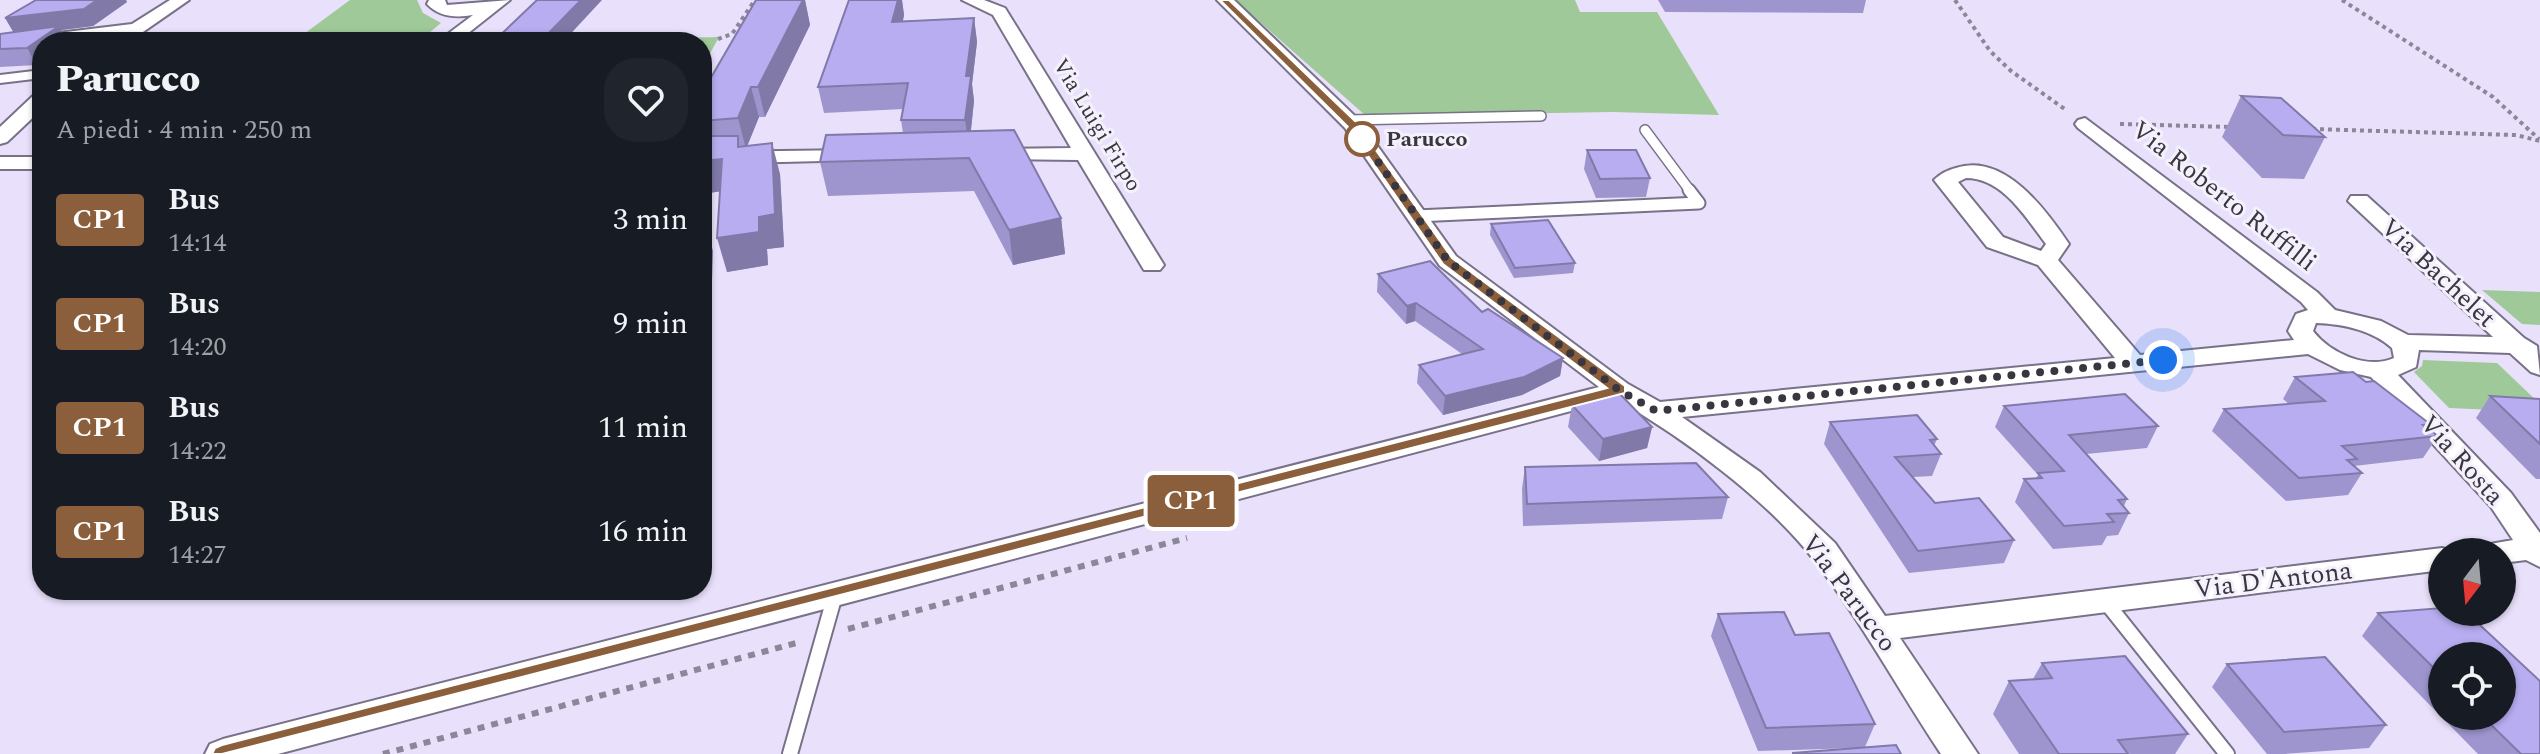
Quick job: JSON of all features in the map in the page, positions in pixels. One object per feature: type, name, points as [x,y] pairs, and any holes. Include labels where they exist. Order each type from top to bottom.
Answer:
[{"type":"street","points":[[131,32],[181,0]]},
{"type":"street","points":[[437,2],[469,10],[503,0]]},
{"type":"street","points":[[458,32],[503,0]]},
{"type":"street","name":"Via Luigi Firpo","points":[[970,0],[999,12],[1152,265]]},
{"type":"street","name":"Via Parucco","points":[[1225,0],[1348,120],[1448,261],[1619,390],[1656,411],[1750,479],[1824,551],[1960,754]]},
{"type":"street","points":[[437,2],[458,18],[463,28]]},
{"type":"street","points":[[110,32],[136,29]]},
{"type":"street","points":[[0,45],[32,41]]},
{"type":"street","points":[[0,79],[32,75]]},
{"type":"street","points":[[0,138],[32,108]]},
{"type":"street","name":"Via Roberto Ruffilli","points":[[2085,124],[2309,297],[2327,316]]},
{"type":"street","points":[[964,155],[1087,154]]},
{"type":"street","points":[[712,158],[872,156]]},
{"type":"street","points":[[0,163],[32,163]]},
{"type":"street","points":[[2046,260],[2058,244],[2004,180],[1983,173],[1958,172],[1945,180],[1995,242],[2046,260],[2133,363]]},
{"type":"street","name":"Via Bachelet","points":[[2359,201],[2529,346],[2540,367]]},
{"type":"street","points":[[2327,316],[2358,321],[2400,342],[2406,349],[2407,362],[2378,369],[2350,364],[2313,346],[2300,331],[2300,324],[2305,319],[2327,316]]},
{"type":"street","name":"Via Bachelet","points":[[2400,342],[2529,346]]},
{"type":"street","points":[[1656,411],[2313,346]]},
{"type":"street","name":"Via Rosta","points":[[2378,369],[2501,500],[2537,552]]},
{"type":"street","points":[[223,754],[1619,390]]},
{"type":"street","points":[[2516,552],[2537,552]]},
{"type":"street","name":"Via D'Antona","points":[[1879,629],[2428,561]]},
{"type":"lane","points":[[1348,120],[1541,116]]},
{"type":"lane","points":[[1416,216],[1699,203],[1645,130]]},
{"type":"lane","points":[[790,754],[835,595]]},
{"type":"lane","points":[[2105,601],[2227,754]]},
{"type":"path","points":[[718,39],[732,34],[755,0]]},
{"type":"path","points":[[1955,0],[1990,51],[2011,71],[2085,124],[2238,127]]},
{"type":"path","points":[[2342,0],[2493,97],[2540,140]]},
{"type":"path","points":[[2299,129],[2505,135],[2540,140]]},
{"type":"path","points":[[383,754],[1187,538]]},
{"type":"green space","points":[[350,0],[417,0],[423,13],[441,23],[430,32],[307,32]]},
{"type":"green space","points":[[1235,0],[1575,0],[1580,12],[1657,12],[1719,115],[1612,112],[1366,116]]},
{"type":"green space","points":[[712,37],[719,37],[712,50]]},
{"type":"green space","points":[[2482,290],[2540,292],[2540,325],[2522,324]]},
{"type":"green space","points":[[2423,360],[2497,363],[2540,404],[2540,412],[2449,408],[2414,372],[2422,366]]},
{"type":"building","points":[[36,0],[97,0],[84,9],[5,18]]},
{"type":"building","points":[[537,0],[581,0],[550,32],[503,32]]},
{"type":"building","points":[[756,0],[803,0],[758,87],[751,87],[738,118],[712,120],[712,76]]},
{"type":"building","points":[[849,0],[898,0],[892,22],[974,18],[966,76],[971,76],[965,120],[901,120],[908,83],[818,87]]},
{"type":"building","points":[[59,26],[50,32],[32,32],[32,45],[27,48],[0,49],[0,34]]},
{"type":"building","points":[[2241,96],[2281,98],[2325,137],[2283,135]]},
{"type":"building","points":[[1014,130],[1061,218],[1009,230],[969,158],[820,162],[826,135]]},
{"type":"building","points":[[712,136],[738,136],[738,147],[772,143],[775,214],[759,217],[759,232],[717,238],[722,159],[712,160]]},
{"type":"building","points":[[1587,150],[1636,150],[1650,178],[1600,179]]},
{"type":"building","points":[[1548,220],[1575,263],[1515,268],[1491,224]]},
{"type":"building","points":[[1430,261],[1482,312],[1488,309],[1563,358],[1524,377],[1445,396],[1419,365],[1483,349],[1416,303],[1407,306],[1378,274]]},
{"type":"building","points":[[2353,372],[2366,382],[2374,381],[2430,424],[2423,425],[2438,436],[2342,446],[2357,459],[2347,460],[2362,473],[2299,478],[2224,409],[2325,401],[2295,377]]},
{"type":"building","points":[[1619,393],[1652,427],[1603,439],[1572,405]]},
{"type":"building","points":[[2125,394],[2158,426],[2069,435],[2127,499],[2118,500],[2129,513],[2107,514],[2114,522],[2064,526],[2024,479],[2042,478],[2038,473],[2064,471],[2004,406]]},
{"type":"building","points":[[2490,396],[2540,399],[2540,444]]},
{"type":"building","points":[[1917,415],[1937,439],[1930,440],[1941,454],[1895,457],[1935,503],[1979,498],[2014,540],[1918,551],[1830,422]]},
{"type":"building","points":[[1696,463],[1728,497],[1527,504],[1525,467]]},
{"type":"building","points":[[2428,609],[2428,626],[2481,626],[2498,642],[2428,642],[2428,662],[2378,613]]},
{"type":"building","points":[[1784,612],[1795,635],[1829,633],[1875,724],[1766,728],[1718,614]]},
{"type":"building","points":[[2125,656],[2188,734],[2118,740],[2128,754],[2059,754],[2009,681],[2052,678],[2042,663]]},
{"type":"building","points":[[2325,657],[2386,725],[2284,732],[2227,664]]},
{"type":"building","points":[[2516,659],[2540,681],[2540,754],[2521,754],[2496,730],[2516,730]]},
{"type":"building","points":[[1896,745],[1901,754],[1793,754],[1793,753]]},
{"type":"bus line","name":"CP1","points":[[222,754],[1619,390],[1448,261],[1352,124],[1225,0]]},
{"type":"place","name":"Parucco","points":[[1362,139]]},
{"type":"route","points":[[1362,139],[1448,261],[1619,390],[1656,411],[2163,360]]}]
